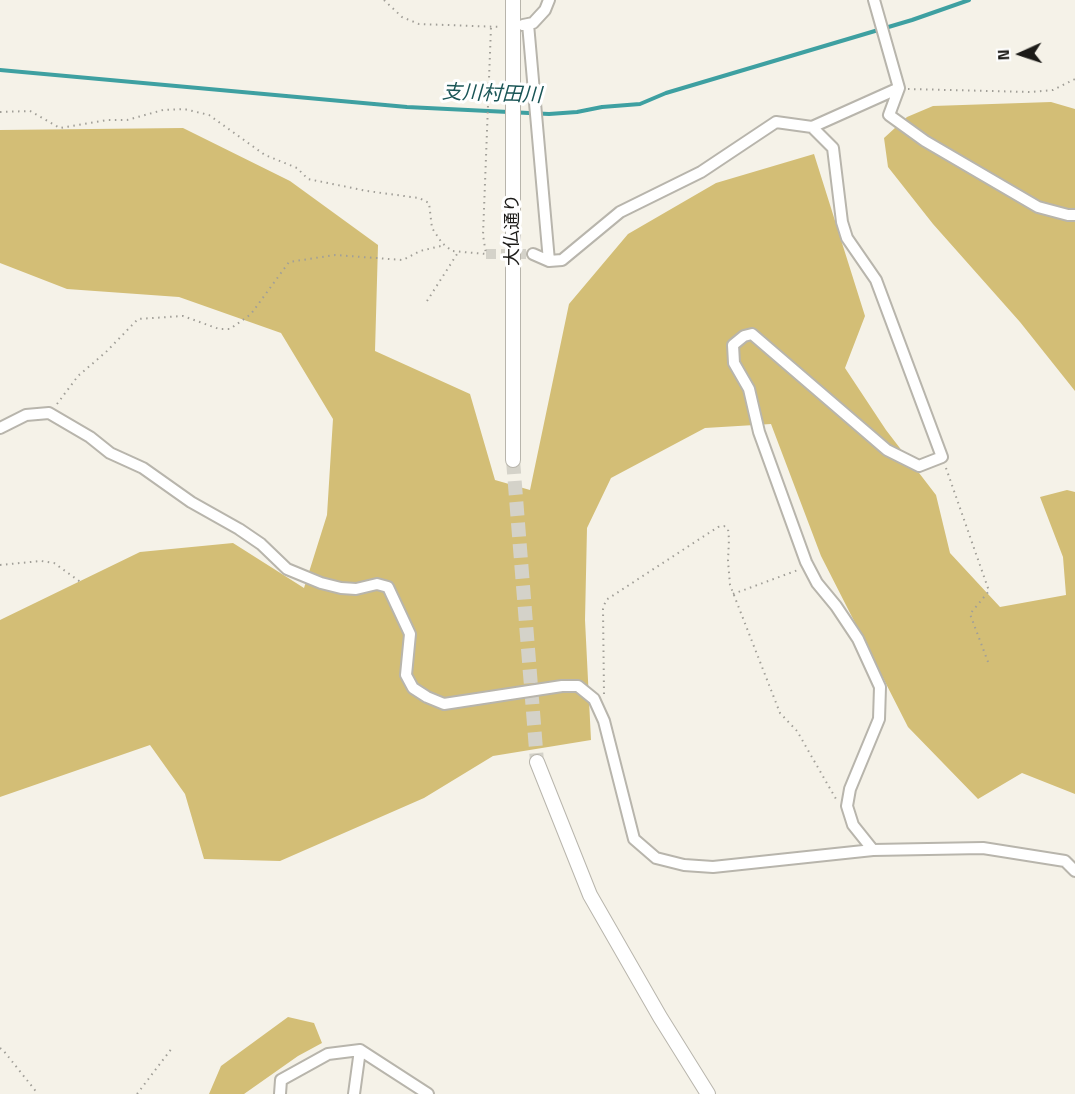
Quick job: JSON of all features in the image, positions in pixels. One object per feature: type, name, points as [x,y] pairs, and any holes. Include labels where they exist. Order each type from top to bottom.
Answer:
[{"type":"street","name":"大仏通り","points":[[513,0],[513,460]]},
{"type":"street","points":[[513,28],[533,22],[545,10],[549,0]]},
{"type":"street","points":[[874,0],[899,88],[890,115],[925,141],[1038,207],[1068,215],[1075,214]]},
{"type":"street","points":[[528,24],[549,261]]},
{"type":"street","points":[[532,254],[549,261],[562,260],[620,212],[701,172],[776,122],[812,127],[899,88]]},
{"type":"street","points":[[812,127],[833,148],[842,222],[847,238],[876,280],[942,457],[919,466],[887,450],[752,334],[744,336],[733,345],[734,363],[749,389],[759,432],[809,567],[817,583],[858,639],[880,687],[879,719],[850,789],[847,806],[853,825],[873,850]]},
{"type":"street","points":[[0,428],[26,415],[49,413],[67,422],[110,453],[143,468],[191,502],[239,529],[261,544],[287,569],[321,583],[341,588],[356,589],[377,584],[388,587],[410,634],[406,675],[413,688],[427,697],[444,704],[562,686],[578,686],[594,699],[604,721],[634,839],[656,858],[684,865],[713,867],[873,850],[982,848],[1065,861],[1075,871]]},
{"type":"street","points":[[537,762],[590,895],[660,1017],[708,1094]]},
{"type":"street","points":[[1065,861],[1075,854]]},
{"type":"street","points":[[354,1094],[360,1050]]},
{"type":"street","points":[[280,1094],[281,1080],[328,1053],[360,1050],[428,1094]]},
{"type":"path","points":[[384,0],[402,17],[419,24],[513,28]]},
{"type":"path","points":[[0,112],[30,111],[60,128],[108,120],[127,120],[163,110],[184,109],[209,115],[265,155],[297,168],[308,179],[367,192],[419,198],[429,203],[432,228],[445,245],[452,251],[486,254],[483,235],[490,27]]},
{"type":"path","points":[[899,88],[1031,92],[1053,90],[1075,79]]},
{"type":"path","points":[[49,413],[78,375],[105,352],[138,318],[183,316],[219,329],[230,329],[251,314],[289,262],[335,255],[403,260],[420,251],[445,245]]},
{"type":"path","points":[[427,301],[459,251]]},
{"type":"path","points":[[942,457],[989,591],[969,614],[988,662]]},
{"type":"path","points":[[604,699],[603,609],[606,600],[718,527],[724,526],[728,529],[730,585],[780,713],[797,731],[840,806],[849,812]]},
{"type":"path","points":[[0,565],[41,561],[54,563],[82,583]]},
{"type":"path","points":[[734,594],[809,567]]},
{"type":"path","points":[[0,1048],[38,1094]]},
{"type":"path","points":[[137,1094],[172,1048]]},
{"type":"shaded area","points":[[1051,102],[1075,109],[1075,391],[1020,322],[933,224],[888,167],[884,138],[907,117],[933,106]]},
{"type":"shaded area","points":[[183,128],[290,181],[378,245],[375,351],[470,394],[495,480],[530,490],[569,304],[628,234],[716,183],[814,154],[865,316],[845,368],[886,430],[936,495],[950,553],[1000,607],[1066,595],[1063,557],[1040,497],[1067,490],[1075,492],[1075,794],[1022,773],[978,799],[908,727],[821,556],[771,424],[705,428],[611,478],[587,528],[585,620],[591,740],[493,756],[424,798],[280,861],[204,859],[185,794],[150,745],[0,797],[0,620],[140,552],[233,543],[304,588],[327,515],[333,419],[281,333],[179,297],[67,289],[0,263],[0,130]]},
{"type":"shaded area","points":[[288,1017],[314,1023],[322,1043],[298,1056],[244,1094],[209,1094],[221,1066]]},
{"type":"waterway","name":"支川村田川","points":[[0,70],[407,107],[549,114],[577,112],[602,107],[640,104],[666,93],[912,20],[969,0]]},
{"type":"tunnel","points":[[486,254],[533,254]]},
{"type":"tunnel","points":[[513,460],[537,762]]}]
